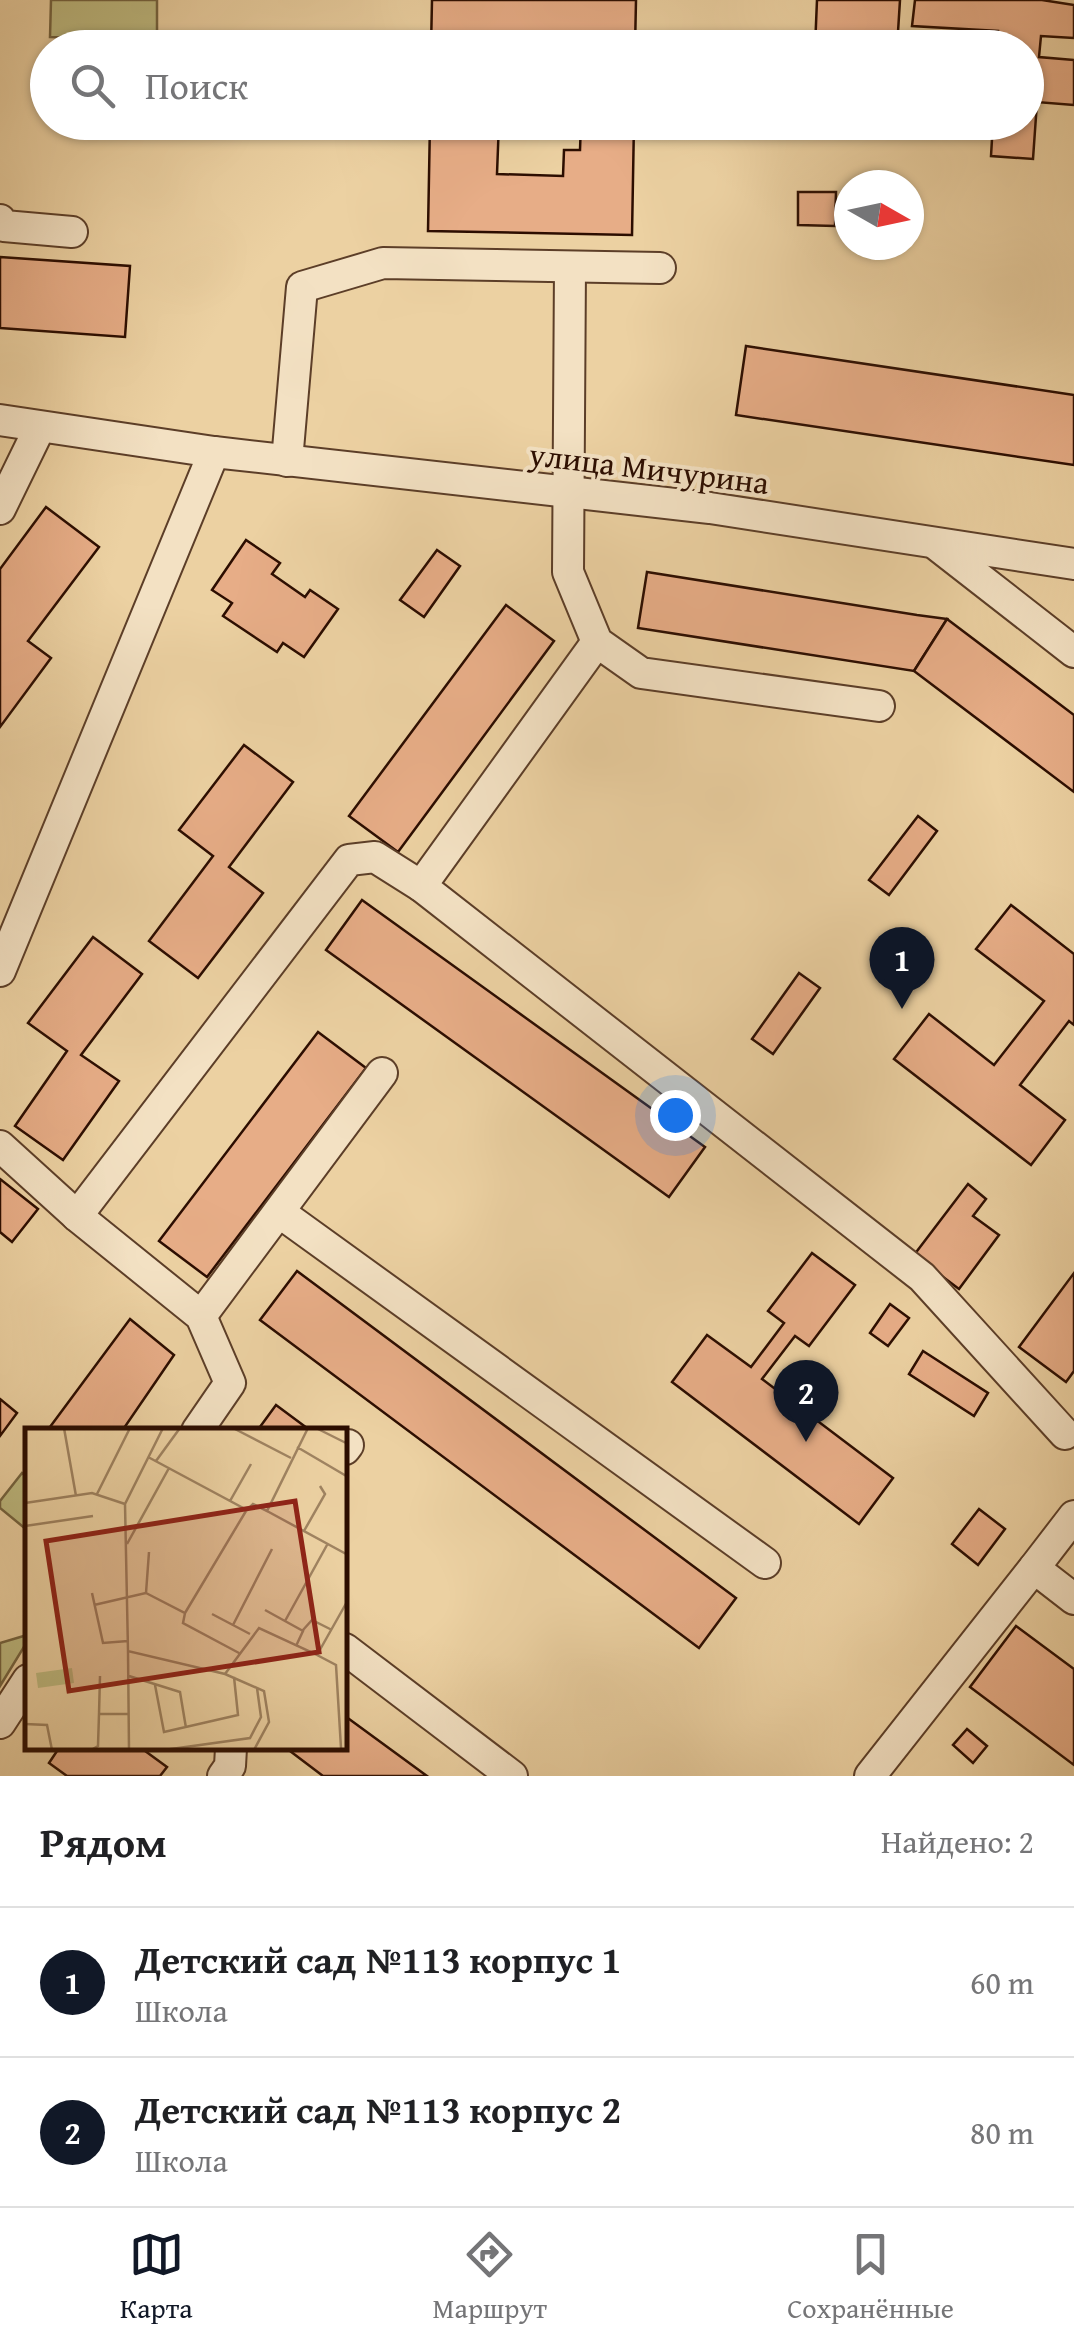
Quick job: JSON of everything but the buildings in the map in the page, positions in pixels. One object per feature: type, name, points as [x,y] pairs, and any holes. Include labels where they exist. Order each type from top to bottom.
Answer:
[{"type":"street","points":[[0,220],[4,226],[72,232]]},
{"type":"street","points":[[286,461],[302,287],[383,263],[660,268]]},
{"type":"street","points":[[570,266],[568,572],[597,642],[641,673],[879,706]]},
{"type":"street","name":"улица Мичурина","points":[[0,420],[286,461],[710,508],[1074,564]]},
{"type":"street","points":[[0,509],[40,427]]},
{"type":"street","points":[[0,971],[214,452]]},
{"type":"street","points":[[934,544],[1074,652]]},
{"type":"street","points":[[420,886],[597,642]]},
{"type":"street","points":[[77,1216],[348,860],[376,857],[420,886],[922,1276],[1071,1433]]},
{"type":"street","points":[[201,1316],[382,1073]]},
{"type":"street","points":[[0,1146],[77,1216],[201,1316],[230,1384],[199,1428]]},
{"type":"street","points":[[279,1212],[765,1564]]},
{"type":"street","points":[[870,1776],[1074,1516]]},
{"type":"street","points":[[1034,1568],[1074,1598]]},
{"type":"street","points":[[348,1651],[512,1776]]},
{"type":"street","points":[[0,1723],[25,1685]]},
{"type":"street","points":[[223,1776],[230,1766],[230,1751]]},
{"type":"shaded area","points":[[51,0],[157,0],[157,30],[50,30]]},
{"type":"shaded area","points":[[22,1473],[25,1475],[25,1528],[0,1508],[0,1501]]},
{"type":"shaded area","points":[[25,1636],[25,1645],[0,1686],[0,1643]]},
{"type":"place","name":"Детский сад №113 корпус 1","points":[[902,1009]]},
{"type":"place","name":"Детский сад №113 корпус 2","points":[[806,1442]]}]
